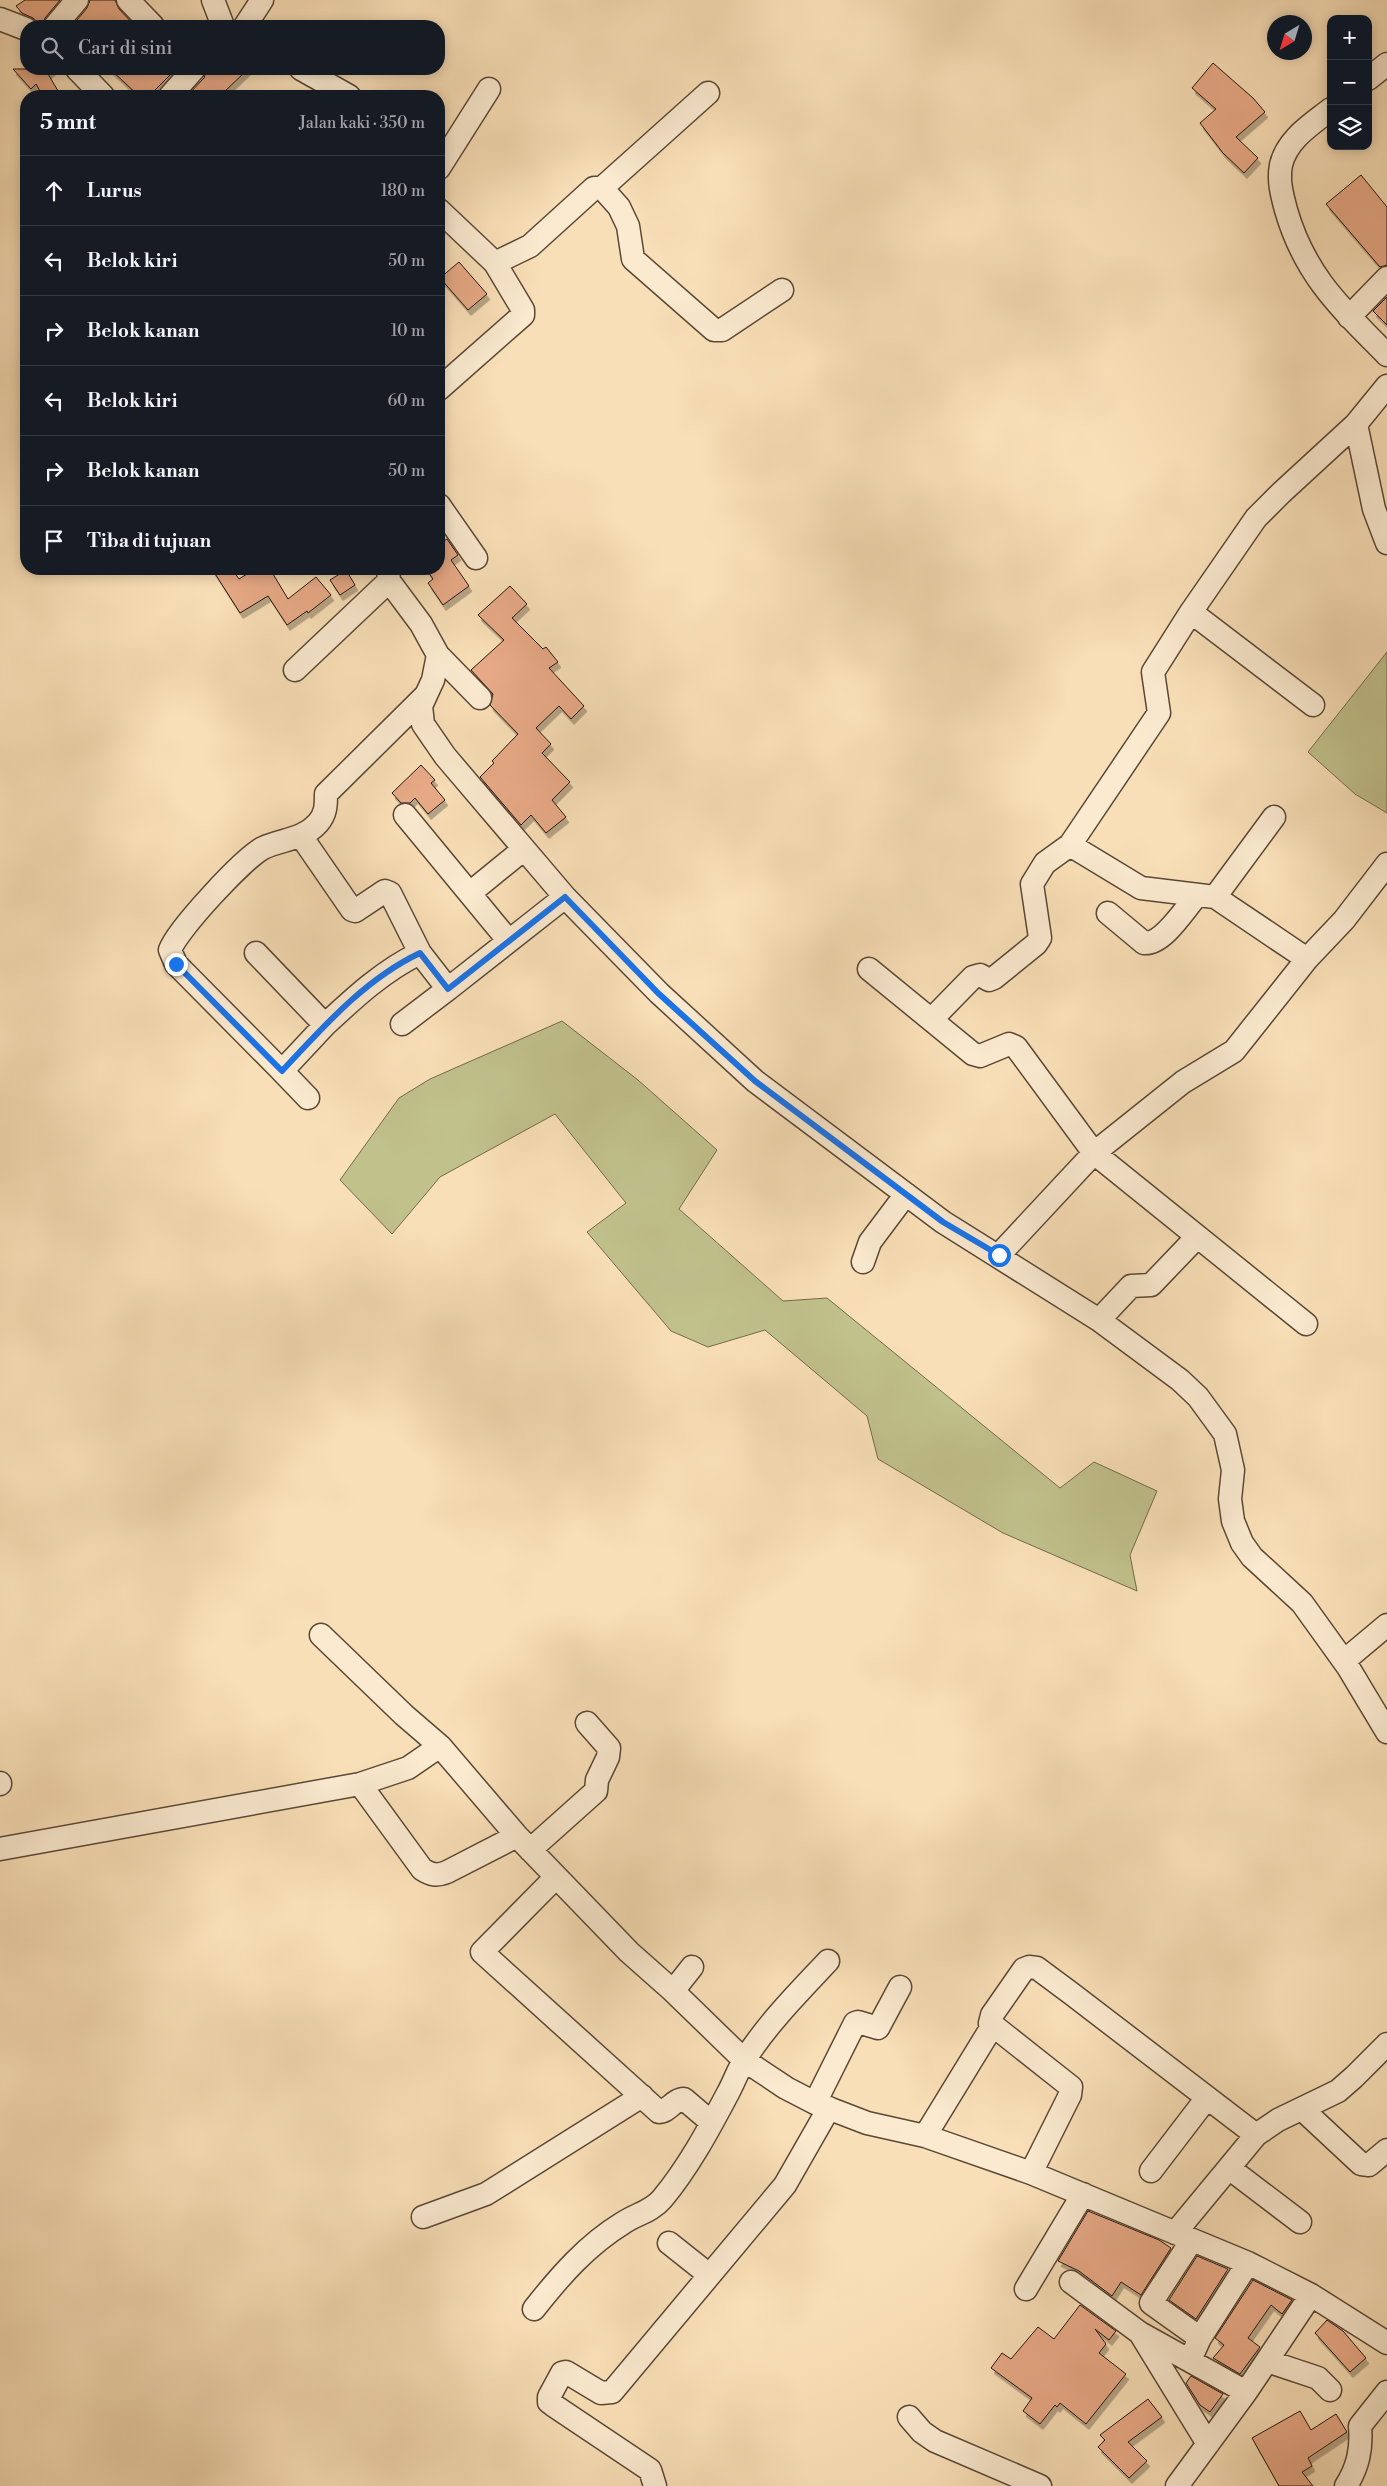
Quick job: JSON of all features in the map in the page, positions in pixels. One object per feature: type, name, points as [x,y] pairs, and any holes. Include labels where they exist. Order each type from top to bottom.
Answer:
[{"type":"street","points":[[60,20],[78,0]]},
{"type":"street","points":[[128,0],[147,20]]},
{"type":"street","points":[[213,0],[221,20]]},
{"type":"street","points":[[249,20],[262,0]]},
{"type":"street","points":[[0,19],[20,26]]},
{"type":"street","points":[[1372,76],[1387,64]]},
{"type":"street","points":[[83,75],[97,90]]},
{"type":"street","points":[[175,90],[186,75]]},
{"type":"street","points":[[312,75],[338,90]]},
{"type":"street","points":[[445,159],[489,89]]},
{"type":"street","points":[[495,263],[530,246],[576,202],[594,188],[602,188],[708,94]]},
{"type":"street","points":[[1327,112],[1299,134],[1289,148],[1281,164],[1280,188],[1292,230],[1306,262],[1330,298],[1387,355]]},
{"type":"street","points":[[602,188],[618,207],[628,226],[633,259],[714,330],[722,330],[782,290]]},
{"type":"street","points":[[445,216],[495,263],[523,310],[524,315],[445,384]]},
{"type":"street","points":[[1349,316],[1387,278]]},
{"type":"street","points":[[932,1019],[973,977],[980,975],[989,980],[994,978],[1036,944],[1040,938],[1032,884],[1045,863],[1070,845],[1157,716],[1159,709],[1153,672],[1191,612],[1256,518],[1356,424],[1387,386]]},
{"type":"street","points":[[1356,424],[1374,509],[1387,543]]},
{"type":"street","points":[[445,514],[476,558]]},
{"type":"street","points":[[295,670],[388,575],[421,624],[438,655],[480,698]]},
{"type":"street","points":[[1191,612],[1313,705]]},
{"type":"street","points":[[438,655],[433,680],[425,696],[421,715],[423,724],[431,738],[565,897],[658,993],[755,1081],[943,1222],[999,1255],[1098,1320],[1180,1380],[1203,1404],[1225,1434],[1232,1470],[1230,1499],[1232,1520],[1242,1543],[1252,1557],[1302,1604],[1346,1664],[1387,1732]]},
{"type":"street","points":[[308,1098],[176,964],[170,950],[181,933],[246,861],[263,848],[301,836],[318,822],[326,809],[326,794],[425,696]]},
{"type":"street","points":[[404,815],[508,940]]},
{"type":"street","points":[[1108,914],[1144,943],[1150,944],[1162,937],[1206,896],[1274,817]]},
{"type":"street","points":[[301,836],[352,910],[355,911],[384,892],[390,892],[420,953],[448,989]]},
{"type":"street","points":[[1070,845],[1141,888],[1206,896],[1307,959]]},
{"type":"street","points":[[470,893],[524,849]]},
{"type":"street","points":[[999,1255],[1094,1153],[1183,1082],[1234,1051],[1307,959],[1344,920],[1387,864]]},
{"type":"street","points":[[402,1024],[565,897]]},
{"type":"street","points":[[256,953],[325,1025]]},
{"type":"street","points":[[282,1071],[325,1025],[400,962],[420,953]]},
{"type":"street","points":[[869,969],[977,1057],[1009,1044],[1016,1047],[1094,1153],[1196,1238],[1306,1324]]},
{"type":"street","points":[[863,1262],[870,1242],[906,1194]]},
{"type":"street","points":[[1098,1320],[1131,1286],[1151,1285],[1196,1238]]},
{"type":"street","points":[[1346,1664],[1387,1625]]},
{"type":"street","points":[[321,1635],[404,1715],[440,1746],[523,1843],[629,1952],[673,1991],[744,2060],[822,2106],[867,2123],[925,2136],[1031,2173],[1280,2277],[1387,2343]]},
{"type":"street","points":[[360,1784],[422,1869],[429,1874],[439,1875],[523,1843],[596,1791],[597,1780],[608,1757],[609,1748],[587,1723]]},
{"type":"street","points":[[0,1849],[360,1784],[408,1768],[440,1746]]},
{"type":"street","points":[[556,1877],[482,1952],[661,2112],[679,2099],[684,2099],[711,2122]]},
{"type":"street","points":[[534,2309],[563,2273],[581,2255],[624,2222],[640,2215],[660,2202],[679,2177],[744,2060],[774,2021],[828,1961]]},
{"type":"street","points":[[1031,2173],[1070,2095],[1071,2087],[992,2025],[990,2019],[1024,1969],[1033,1966],[1150,2052],[1206,2099],[1256,2136]]},
{"type":"street","points":[[673,1991],[692,1967]]},
{"type":"street","points":[[654,2486],[650,2470],[553,2405],[549,2402],[549,2397],[562,2374],[566,2372],[601,2393],[612,2392],[708,2274],[753,2226],[785,2185],[822,2106],[855,2024],[858,2022],[878,2028],[900,1987]]},
{"type":"street","points":[[925,2136],[992,2025]]},
{"type":"street","points":[[1200,2338],[1151,2303],[1183,2236],[1229,2168],[1256,2136],[1278,2120],[1338,2091],[1354,2078],[1387,2044]]},
{"type":"street","points":[[423,2217],[486,2194],[642,2096]]},
{"type":"street","points":[[1151,2171],[1206,2099]]},
{"type":"street","points":[[1302,2109],[1365,2166],[1369,2165],[1387,2150]]},
{"type":"street","points":[[1229,2168],[1300,2222]]},
{"type":"street","points":[[1026,2289],[1083,2194]]},
{"type":"street","points":[[669,2243],[708,2274]]},
{"type":"street","points":[[1190,2360],[1200,2338],[1248,2263]]},
{"type":"street","points":[[1071,2282],[1140,2333],[1246,2392]]},
{"type":"street","points":[[1177,2486],[1246,2392],[1311,2295]]},
{"type":"street","points":[[1140,2333],[1208,2444]]},
{"type":"street","points":[[1267,2361],[1318,2378],[1330,2390]]},
{"type":"street","points":[[1346,2486],[1356,2471],[1362,2444],[1360,2426],[1387,2392]]},
{"type":"street","points":[[908,2417],[922,2432],[935,2441],[1040,2486]]},
{"type":"green space","points":[[1387,652],[1387,813],[1355,794],[1308,752]]},
{"type":"green space","points":[[562,1021],[638,1080],[717,1150],[679,1209],[783,1301],[827,1298],[1060,1488],[1094,1462],[1157,1491],[1130,1555],[1137,1591],[1003,1533],[878,1459],[867,1416],[765,1330],[708,1347],[671,1331],[587,1232],[626,1203],[555,1114],[440,1177],[392,1234],[340,1180],[399,1098],[430,1079]]},
{"type":"building","points":[[25,0],[60,0],[44,20],[35,20],[22,13],[16,6]]},
{"type":"building","points":[[90,0],[115,0],[119,9],[129,20],[77,20],[87,8]]},
{"type":"building","points":[[1213,63],[1253,98],[1265,112],[1236,137],[1258,158],[1244,173],[1223,153],[1200,123],[1216,109],[1192,88]]},
{"type":"building","points":[[13,69],[20,69],[20,75],[49,75],[57,90],[40,90],[36,84],[31,89]]},
{"type":"building","points":[[116,75],[170,75],[155,90],[133,90]]},
{"type":"building","points":[[205,75],[242,75],[226,90],[193,90]]},
{"type":"building","points":[[1361,175],[1387,207],[1387,265],[1380,267],[1326,204]]},
{"type":"building","points":[[459,262],[487,294],[468,310],[445,284],[445,274]]},
{"type":"building","points":[[1387,297],[1387,325],[1373,311]]},
{"type":"building","points":[[447,539],[458,555],[451,560],[469,586],[443,605],[428,583],[433,579],[430,575],[445,575],[445,540]]},
{"type":"building","points":[[216,575],[236,575],[239,579],[245,575],[274,575],[288,599],[316,577],[331,595],[308,613],[307,611],[287,625],[268,596],[240,613]]},
{"type":"building","points":[[338,575],[349,575],[355,585],[340,595],[330,580]]},
{"type":"building","points":[[510,586],[527,604],[512,618],[543,649],[546,647],[558,662],[549,668],[584,706],[571,719],[559,706],[536,728],[551,744],[542,753],[570,782],[552,800],[566,817],[546,833],[531,815],[521,825],[480,777],[494,763],[492,761],[518,734],[490,705],[493,694],[471,670],[504,640],[478,615]]},
{"type":"building","points":[[421,765],[435,780],[431,783],[445,800],[428,814],[415,798],[410,803],[401,803],[392,793]]},
{"type":"building","points":[[1088,2211],[1159,2240],[1171,2248],[1141,2295],[1121,2282],[1112,2296],[1079,2271],[1058,2261]]},
{"type":"building","points":[[1197,2256],[1228,2269],[1196,2319],[1169,2300]]},
{"type":"building","points":[[1253,2280],[1292,2300],[1282,2314],[1271,2305],[1248,2338],[1260,2347],[1240,2374],[1213,2358],[1224,2345],[1215,2338]]},
{"type":"building","points":[[1080,2305],[1116,2331],[1109,2340],[1095,2329],[1106,2344],[1099,2353],[1126,2374],[1086,2424],[1060,2403],[1057,2407],[1055,2405],[1040,2424],[1023,2411],[1032,2398],[991,2368],[1002,2353],[1011,2359],[1038,2327],[1054,2339]]},
{"type":"building","points":[[1327,2320],[1343,2331],[1366,2358],[1350,2372],[1315,2333]]},
{"type":"building","points":[[1191,2376],[1223,2394],[1210,2412],[1200,2405],[1186,2383]]},
{"type":"building","points":[[1148,2399],[1162,2417],[1128,2442],[1147,2461],[1129,2478],[1098,2447],[1105,2440],[1100,2435]]},
{"type":"building","points":[[1300,2411],[1311,2430],[1336,2414],[1347,2432],[1308,2458],[1312,2466],[1302,2472],[1313,2486],[1279,2486],[1252,2438]]},
{"type":"route","points":[[176,964],[282,1071],[325,1025],[400,962],[420,953],[448,989],[565,897],[658,993],[755,1081],[943,1222],[999,1255]]}]
